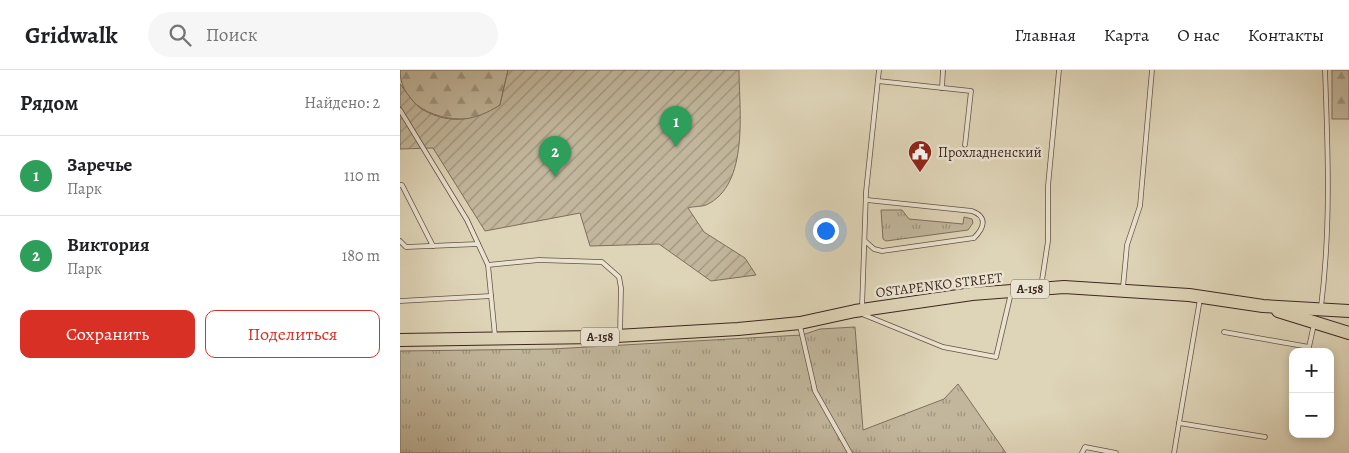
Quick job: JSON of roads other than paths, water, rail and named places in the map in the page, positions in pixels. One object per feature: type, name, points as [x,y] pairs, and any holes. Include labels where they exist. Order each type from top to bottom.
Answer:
[{"type":"main road","name":"OSTAPENKO STREET","points":[[800,323],[858,311],[972,294],[1064,287],[1200,297],[1263,306],[1343,310]]},
{"type":"main road","name":"OSTAPENKO STREET","points":[[1263,306],[1334,330],[1349,333]]},
{"type":"main road","name":"А-158","points":[[400,340],[620,336],[800,323]]},
{"type":"lane","points":[[879,70],[858,311],[943,347],[996,357],[1011,291]]},
{"type":"lane","points":[[942,88],[943,70]]},
{"type":"lane","points":[[1040,289],[1048,241],[1048,186],[1058,70]]},
{"type":"lane","points":[[1123,291],[1126,246],[1140,206],[1152,70]]},
{"type":"lane","points":[[1321,308],[1327,250],[1329,161],[1325,70]]},
{"type":"lane","points":[[878,81],[971,91],[965,145]]},
{"type":"lane","points":[[400,110],[467,220],[488,265],[495,338]]},
{"type":"lane","points":[[400,185],[402,185],[433,246]]},
{"type":"lane","points":[[865,241],[874,249],[882,251],[974,238],[983,229],[984,220],[980,214],[972,211],[867,200]]},
{"type":"lane","points":[[400,241],[406,247],[478,244]]},
{"type":"lane","points":[[488,265],[540,260],[602,262],[618,277],[621,288],[620,336]]},
{"type":"lane","points":[[400,301],[491,296]]},
{"type":"lane","points":[[1174,453],[1200,297]]},
{"type":"lane","points":[[800,323],[815,391],[850,453]]},
{"type":"lane","points":[[1224,332],[1309,348],[1314,323]]},
{"type":"lane","points":[[1179,423],[1264,437]]},
{"type":"lane","points":[[1082,453],[1085,447],[1116,453]]},
{"type":"place","name":"Заречье","points":[[676,147]]},
{"type":"place","name":"Прохладненский","points":[[920,173]]},
{"type":"place","name":"Виктория","points":[[555,177]]}]
